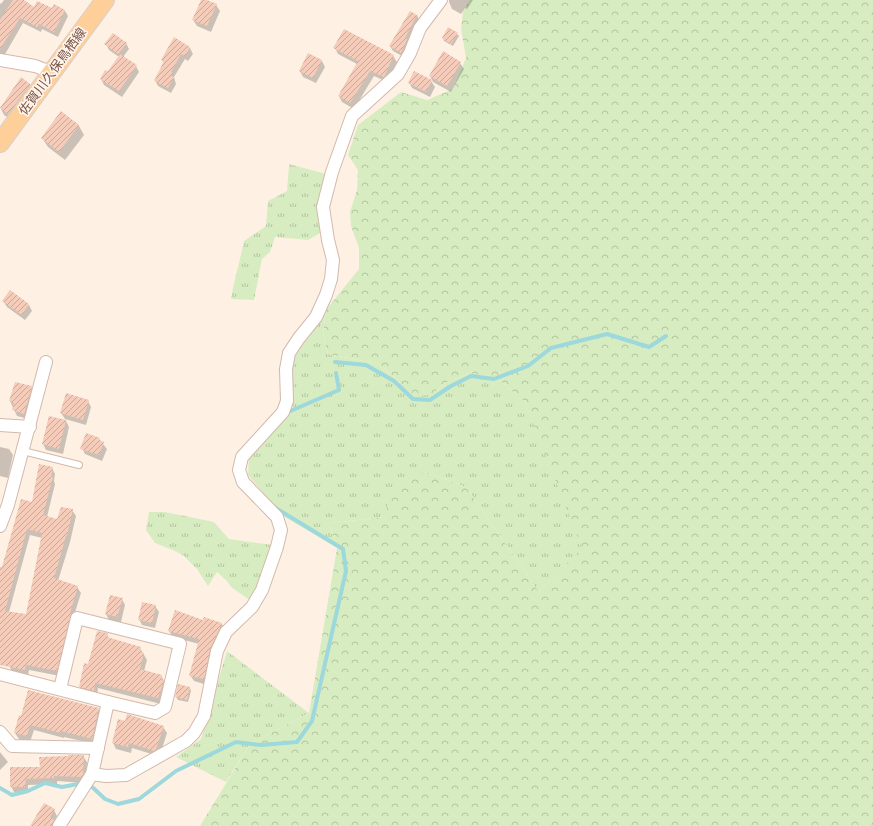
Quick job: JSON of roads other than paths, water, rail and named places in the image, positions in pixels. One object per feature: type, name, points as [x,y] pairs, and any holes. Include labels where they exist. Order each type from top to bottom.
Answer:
[{"type":"main road","name":"佐賀川久保鳥栖線","points":[[0,142],[105,0]]},
{"type":"street","points":[[92,774],[106,776],[126,775],[186,742],[194,733],[204,716],[218,651],[226,632],[252,607],[262,590],[277,547],[281,530],[277,517],[243,482],[239,470],[242,457],[283,412],[287,401],[286,369],[289,353],[316,317],[326,295],[331,279],[333,260],[328,240],[323,207],[332,172],[352,116],[398,74],[410,53],[420,28],[441,0]]},
{"type":"street","points":[[0,60],[35,66],[51,72]]},
{"type":"street","points":[[0,526],[8,505],[30,427],[46,362]]},
{"type":"street","points":[[0,425],[30,427]]},
{"type":"street","points":[[0,674],[155,713],[165,707],[180,644],[177,642],[77,618],[60,689]]},
{"type":"street","points":[[59,826],[92,774],[108,702]]},
{"type":"street","points":[[0,732],[12,746],[98,748]]},
{"type":"lane","points":[[23,450],[80,465]]},
{"type":"waterway","points":[[335,362],[366,365],[394,381],[413,399],[430,400],[451,386],[471,376],[494,379],[528,366],[551,348],[607,334],[649,347],[666,336]]},
{"type":"waterway","points":[[286,414],[339,390],[336,373]]},
{"type":"waterway","points":[[90,785],[105,799],[118,804],[139,799],[176,771],[236,742],[261,745],[297,742],[312,721],[346,571],[343,549],[274,507]]},
{"type":"waterway","points":[[0,788],[12,795],[28,791],[45,783],[62,787],[78,784]]}]
